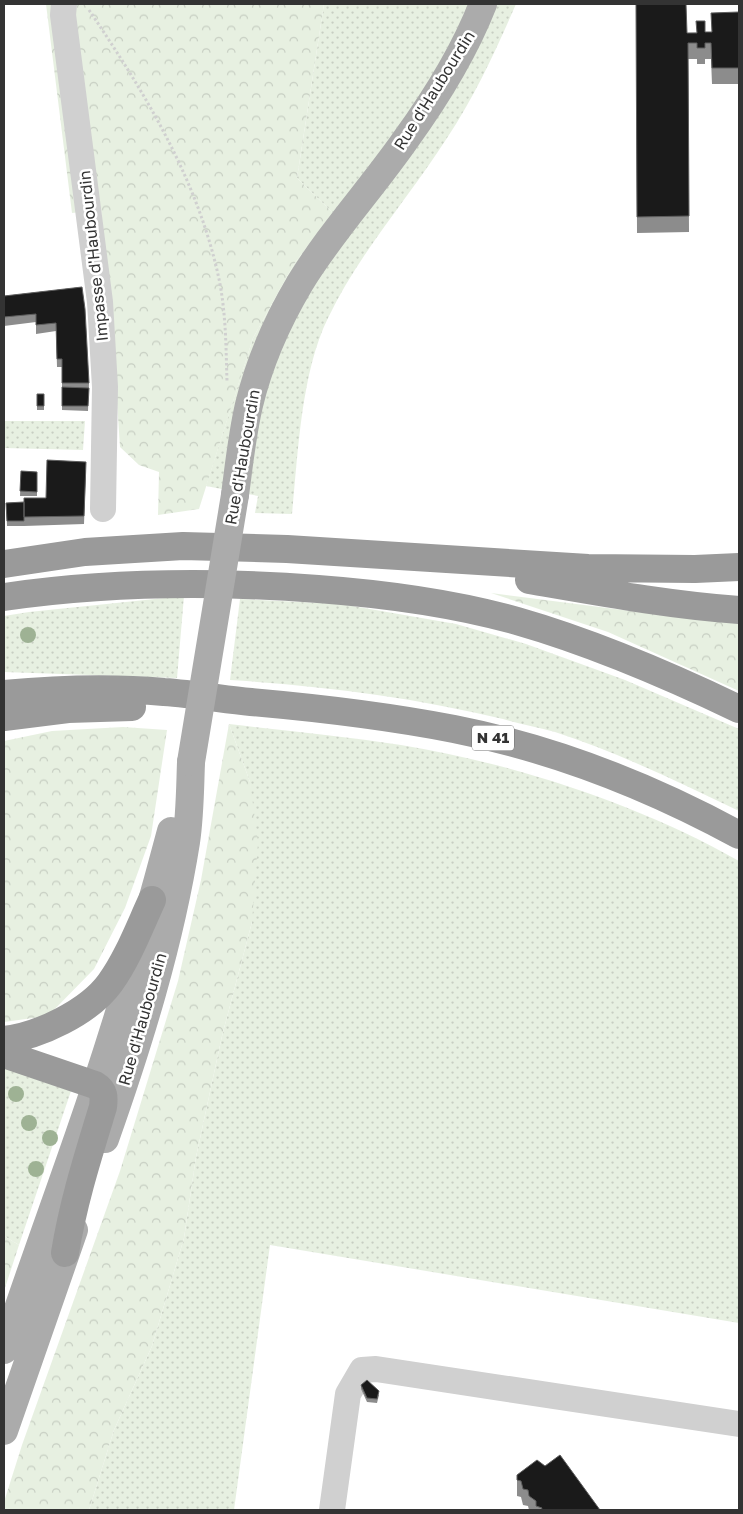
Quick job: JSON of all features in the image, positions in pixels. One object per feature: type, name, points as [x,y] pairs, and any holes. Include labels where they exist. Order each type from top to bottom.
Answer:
[{"type":"highway","points":[[4,564],[85,552],[183,546],[287,549],[405,558],[588,568],[659,570],[739,567]]},
{"type":"highway","points":[[405,558],[634,598],[739,610]]},
{"type":"highway","points":[[4,597],[84,588],[208,583],[345,591],[419,601],[499,616],[566,636],[660,672],[739,709]]},
{"type":"highway","name":"N 41","points":[[4,694],[116,689],[163,692],[357,713],[440,726],[490,737],[557,756],[617,777],[666,798],[739,835]]},
{"type":"highway","points":[[4,717],[68,709],[231,700]]},
{"type":"highway","points":[[4,1040],[15,1039],[51,1027],[100,994],[119,968],[152,900]]},
{"type":"highway","points":[[4,1054],[95,1085],[103,1092],[103,1107],[78,1193],[63,1261]]},
{"type":"main road","name":"Rue d'Haubourdin","points":[[4,1430],[114,1113],[162,953],[186,841],[192,762],[246,423],[254,386],[286,308],[322,250],[407,139],[467,40],[483,4]]},
{"type":"main road","name":"Rue d'Haubourdin","points":[[4,1350],[95,1085],[133,965],[192,762]]},
{"type":"street","name":"Impasse d'Haubourdin","points":[[64,4],[63,15],[100,302],[105,387],[103,510]]},
{"type":"street","points":[[332,1510],[348,1394],[362,1370],[376,1369],[739,1424]]},
{"type":"path","points":[[84,4],[121,58],[157,117],[193,195],[219,280],[224,307],[227,386]]},
{"type":"green space","points":[[46,4],[324,4],[297,178],[333,213],[294,264],[253,338],[199,509],[158,515],[159,472],[139,465],[120,447],[101,210],[72,213]]},
{"type":"green space","points":[[324,4],[516,4],[467,106],[432,161],[354,271],[328,318],[319,340],[306,388],[292,514],[255,513],[258,496],[206,486],[253,338],[294,264],[333,213],[297,178]]},
{"type":"green space","points":[[4,421],[85,421],[83,450],[4,448]]},
{"type":"green space","points":[[491,593],[701,620],[739,621],[739,691],[608,632]]},
{"type":"green space","points":[[184,596],[177,678],[4,672],[4,616]]},
{"type":"green space","points":[[240,599],[341,604],[456,624],[526,644],[625,680],[739,729],[739,811],[626,759],[549,730],[435,704],[333,689],[230,680]]},
{"type":"green space","points":[[229,724],[401,745],[488,763],[532,775],[618,804],[700,840],[739,861],[739,1323],[270,1245],[234,1510],[89,1510],[114,1430],[152,1346],[184,1238],[196,1157],[222,1036],[252,922],[250,782]]},
{"type":"green space","points":[[229,724],[250,782],[258,842],[252,922],[222,1036],[196,1157],[184,1238],[152,1346],[114,1430],[89,1510],[4,1510],[4,1502],[22,1445],[120,1171],[178,981],[201,880]]},
{"type":"green space","points":[[123,727],[167,730],[151,836],[125,908],[94,969],[48,1016],[4,1022],[4,741],[52,731]]},
{"type":"green space","points":[[4,1067],[71,1091],[19,1245],[4,1236]]},
{"type":"green space","points":[[4,1236],[19,1245],[4,1291]]},
{"type":"building","points":[[636,4],[686,4],[687,33],[697,33],[696,21],[705,21],[705,32],[712,32],[711,13],[739,12],[739,68],[712,68],[711,43],[705,43],[705,48],[697,48],[697,43],[688,43],[689,216],[637,217]]},
{"type":"building","points":[[82,287],[89,383],[62,383],[62,359],[57,359],[56,323],[36,325],[36,314],[4,317],[4,296]]},
{"type":"building","points":[[62,387],[89,388],[88,406],[62,406]]},
{"type":"building","points":[[37,394],[44,394],[44,406],[37,406]]},
{"type":"building","points":[[47,460],[86,462],[84,516],[24,517],[24,498],[46,498]]},
{"type":"building","points":[[21,471],[37,472],[37,492],[20,491]]},
{"type":"building","points":[[24,502],[24,521],[7,521],[6,503]]},
{"type":"building","points":[[367,1380],[379,1391],[377,1399],[367,1398],[361,1385]]},
{"type":"building","points":[[560,1455],[600,1510],[541,1510],[542,1508],[536,1506],[536,1501],[529,1496],[528,1490],[523,1489],[521,1481],[517,1480],[517,1475],[537,1460],[545,1466]]}]
